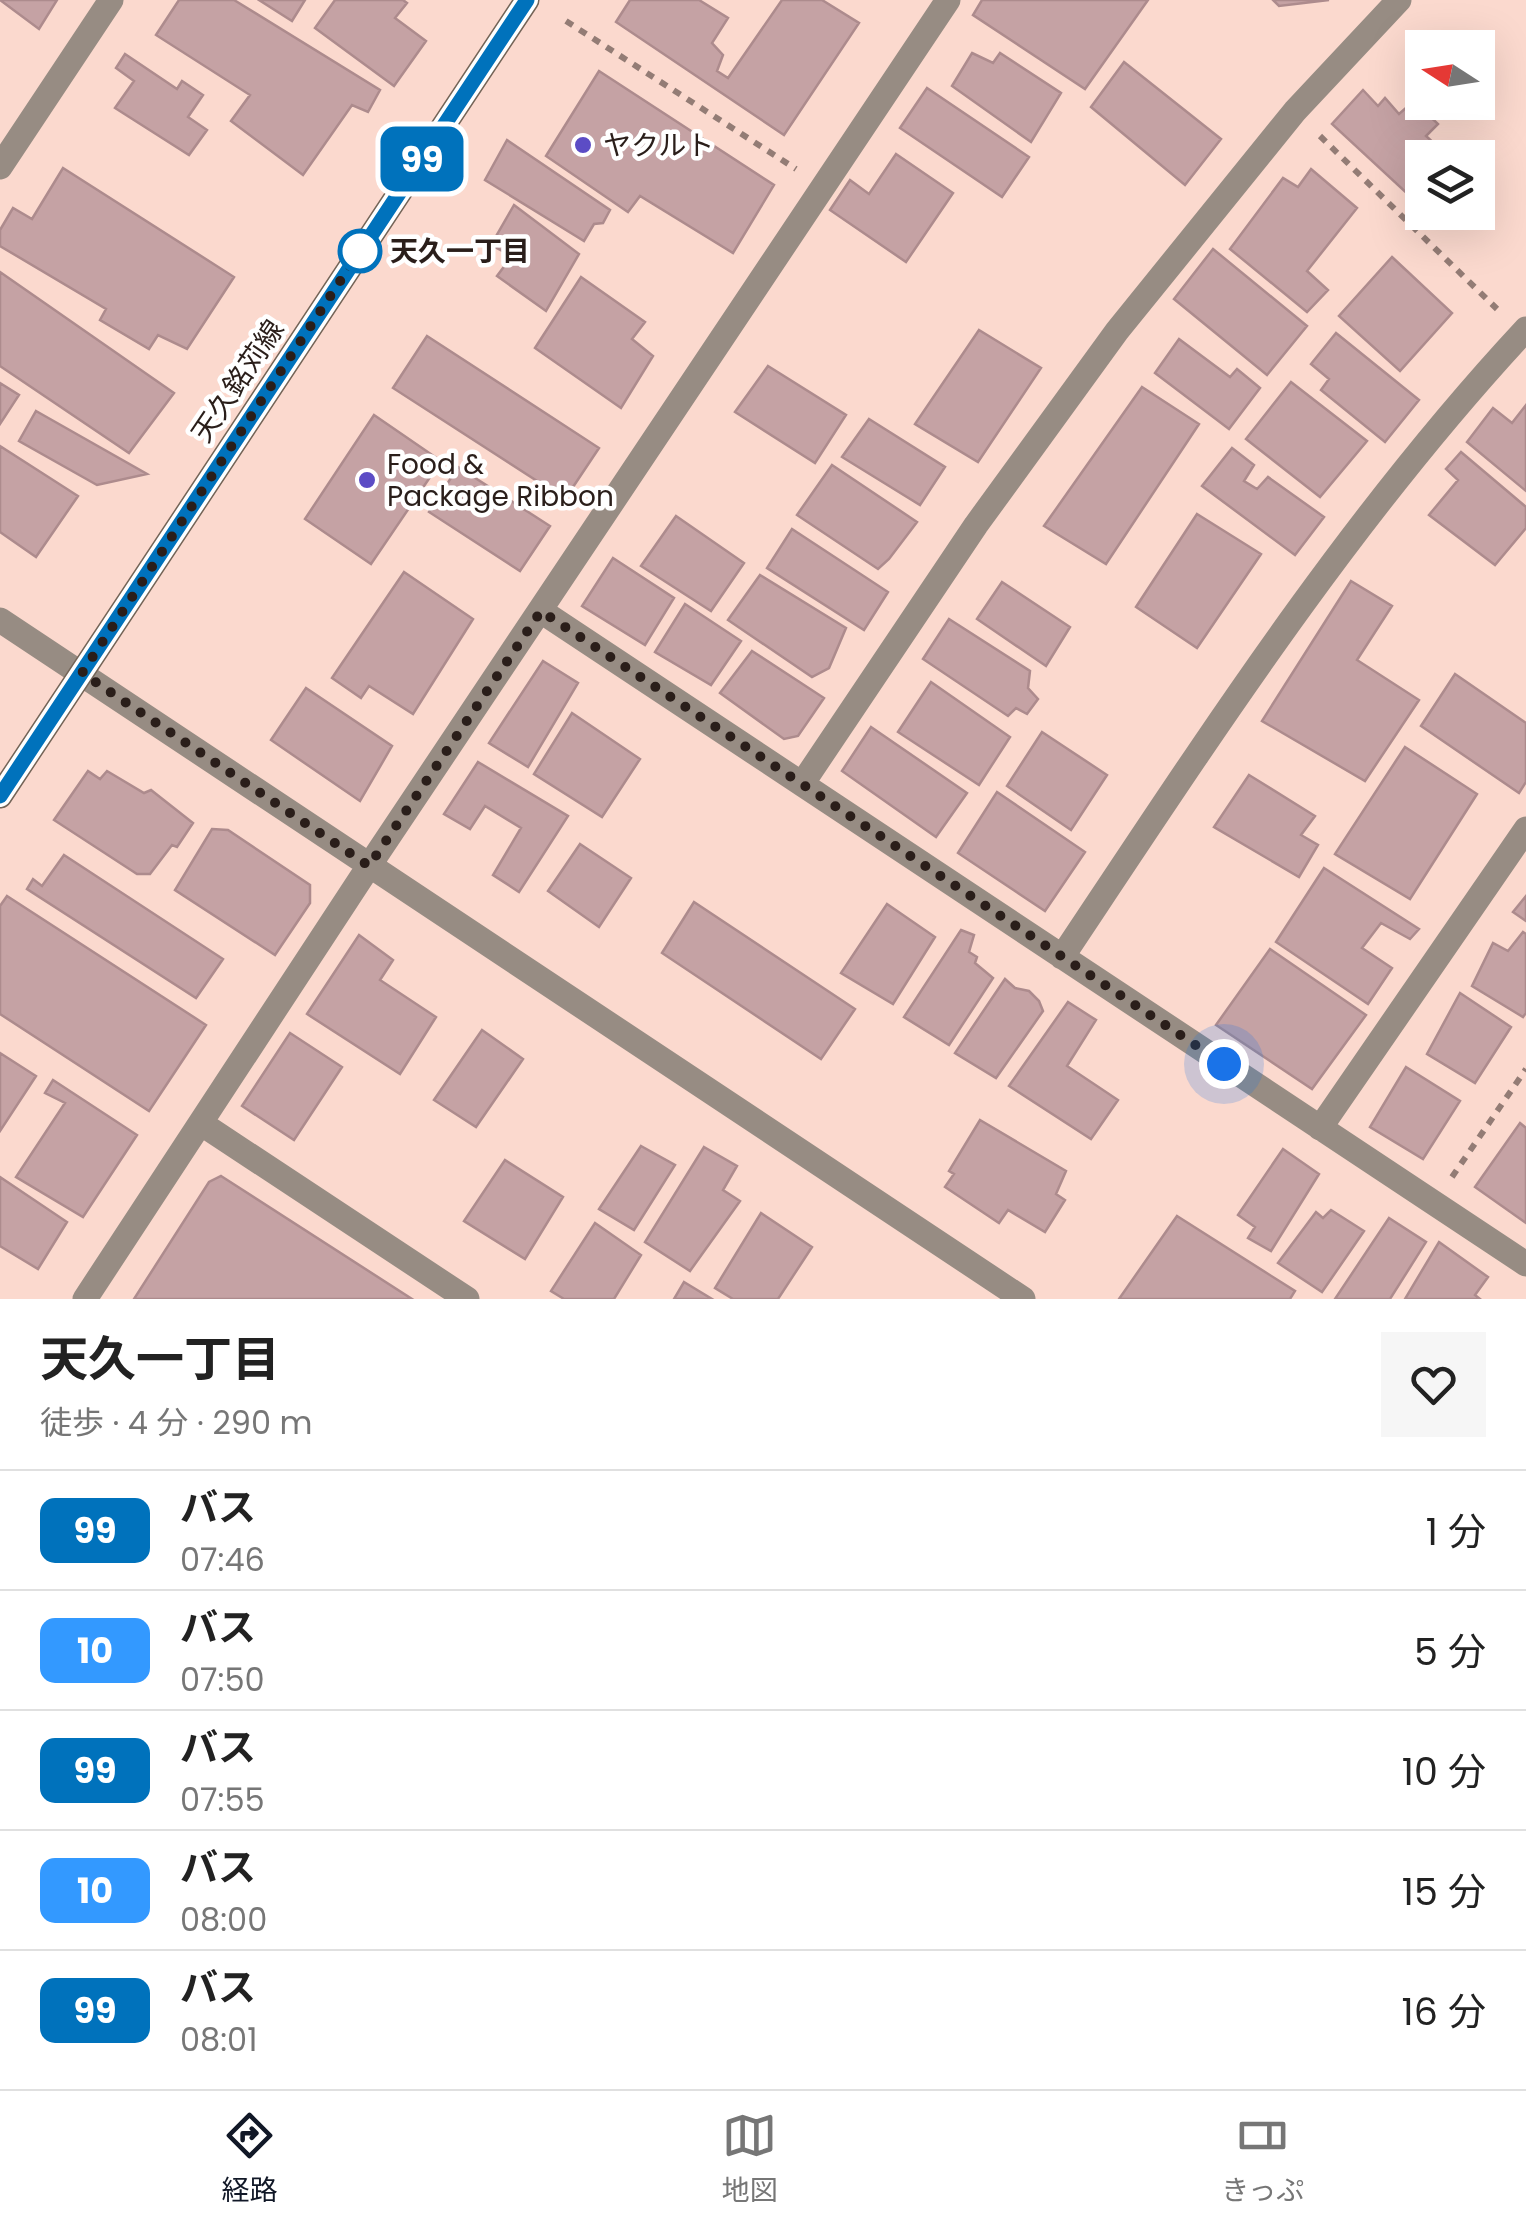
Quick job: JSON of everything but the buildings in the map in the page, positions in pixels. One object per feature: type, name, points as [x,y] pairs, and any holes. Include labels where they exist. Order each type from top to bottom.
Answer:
[{"type":"street","points":[[0,167],[111,0]]},
{"type":"street","name":"天久銘苅線","points":[[0,796],[527,0]]},
{"type":"street","points":[[85,1299],[369,866],[948,0]]},
{"type":"street","points":[[802,784],[976,525],[1117,331],[1294,111],[1398,0]]},
{"type":"street","points":[[1062,957],[1282,636],[1401,474],[1524,331]]},
{"type":"street","points":[[541,611],[1526,1264]]},
{"type":"street","points":[[0,620],[1023,1299]]},
{"type":"street","points":[[1320,1128],[1526,828]]},
{"type":"street","points":[[202,1124],[462,1298]]},
{"type":"path","points":[[566,21],[811,178]]},
{"type":"path","points":[[1294,111],[1524,331]]},
{"type":"path","points":[[1434,1203],[1526,1069]]},
{"type":"bus line","name":"99","points":[[0,796],[527,0]]},
{"type":"place","name":"ヤクルト","points":[[583,145]]},
{"type":"place","name":"天久一丁目","points":[[360,251]]},
{"type":"place","name":"Food & Package Ribbon","points":[[367,480]]},
{"type":"route","points":[[360,251],[82,673],[369,866],[541,611],[1224,1064]]}]
